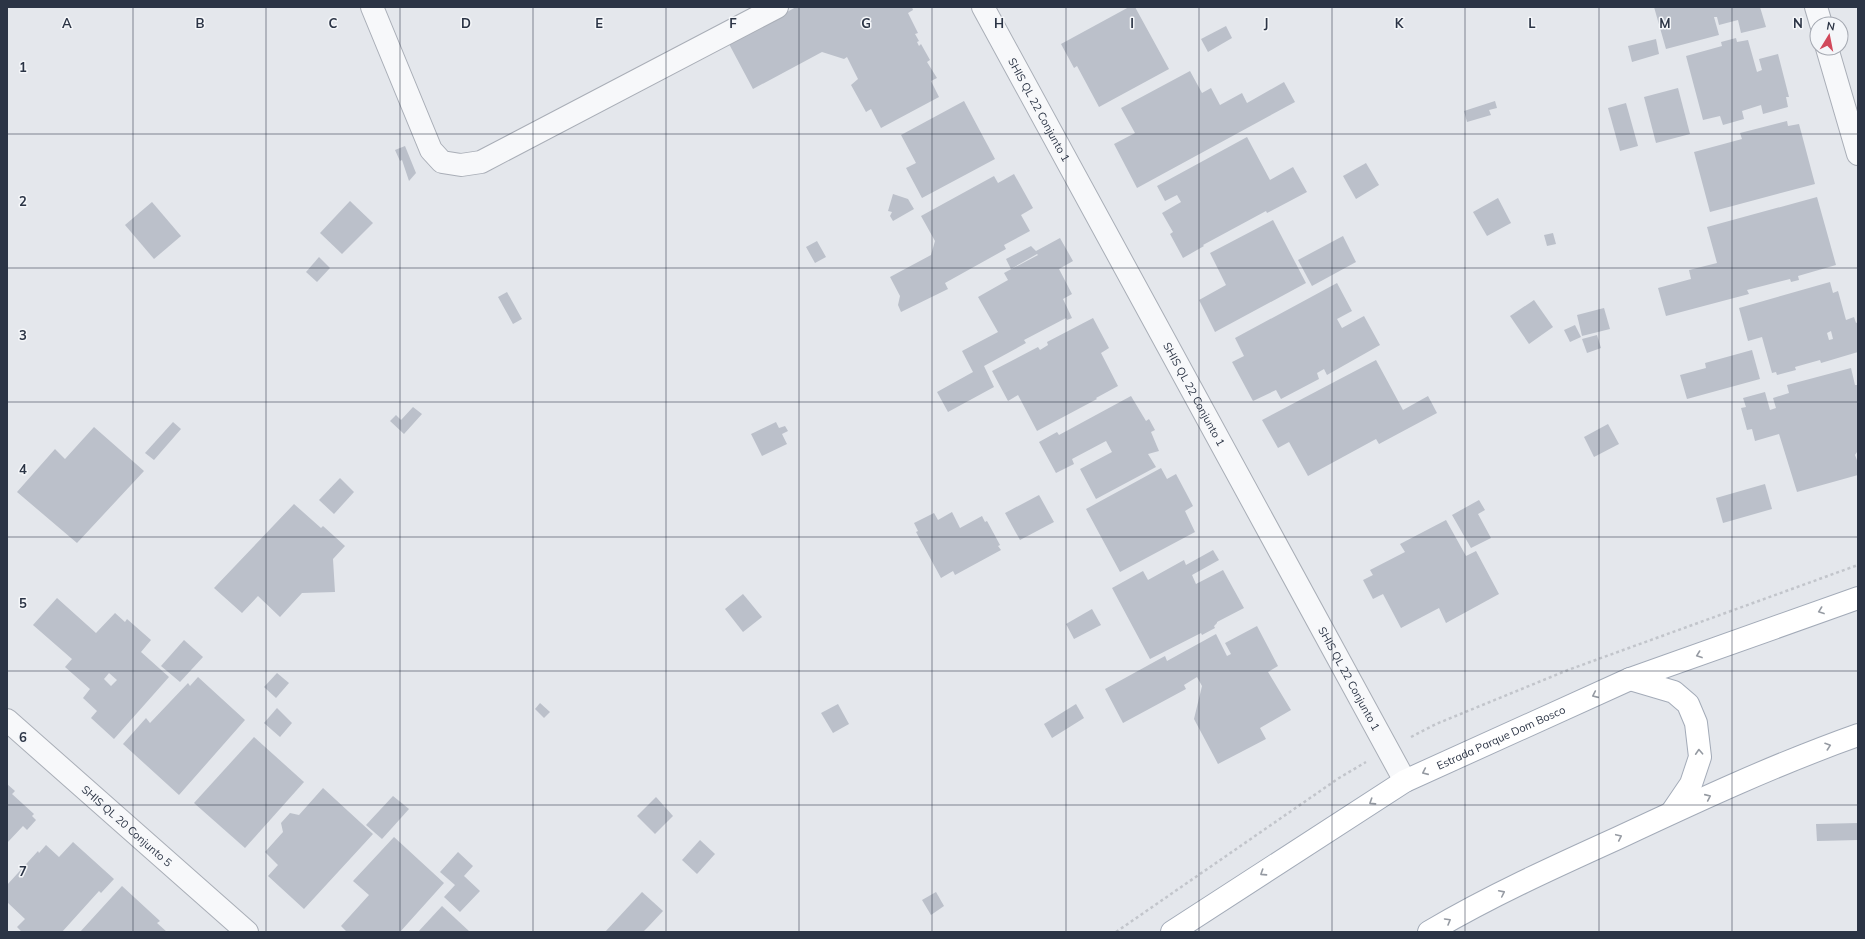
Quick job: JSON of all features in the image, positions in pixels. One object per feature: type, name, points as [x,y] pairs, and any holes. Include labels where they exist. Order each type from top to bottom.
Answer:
[{"type":"main road","name":"Estrada Parque Dom Bosco","points":[[1172,932],[1405,781],[1630,679],[1858,598]]},
{"type":"main road","points":[[1630,679],[1674,692],[1688,704],[1696,723],[1700,756],[1691,784],[1672,812]]},
{"type":"main road","points":[[1428,932],[1474,906],[1672,812],[1803,754],[1858,736]]},
{"type":"street","points":[[372,7],[431,150],[442,162],[461,166],[480,162],[777,7]]},
{"type":"street","name":"SHIS QL 22 Conjunto 1","points":[[983,7],[1405,781]]},
{"type":"street","points":[[1829,56],[1858,154]]},
{"type":"street","name":"SHIS QL 20 Conjunto 5","points":[[7,720],[247,932]]},
{"type":"building","points":[[796,7],[912,7],[913,10],[908,13],[918,33],[915,34],[919,41],[917,42],[919,46],[921,44],[930,60],[927,62],[937,78],[931,81],[939,97],[881,128],[871,109],[866,112],[851,85],[858,79],[847,57],[844,59],[822,52],[753,89],[729,44]]},
{"type":"building","points":[[1129,7],[1135,7],[1169,69],[1099,107],[1077,66],[1074,68],[1061,44]]},
{"type":"building","points":[[1654,7],[1760,7],[1766,27],[1741,33],[1738,20],[1719,25],[1717,17],[1714,17],[1719,35],[1666,49]]},
{"type":"building","points":[[1226,26],[1232,38],[1208,52],[1201,39]]},
{"type":"building","points":[[1736,38],[1737,42],[1748,40],[1757,72],[1762,70],[1759,59],[1778,54],[1789,97],[1786,97],[1788,107],[1763,114],[1761,105],[1742,111],[1744,119],[1723,125],[1720,116],[1703,120],[1686,56],[1722,46],[1721,42]]},
{"type":"building","points":[[1656,39],[1659,54],[1632,62],[1628,46]]},
{"type":"building","points":[[1190,71],[1202,93],[1211,88],[1220,105],[1242,93],[1247,103],[1284,82],[1295,102],[1137,188],[1114,144],[1135,133],[1121,108]]},
{"type":"building","points":[[1678,88],[1690,134],[1656,143],[1644,97]]},
{"type":"building","points":[[964,101],[995,159],[922,198],[906,168],[916,163],[901,135]]},
{"type":"building","points":[[1495,101],[1497,108],[1489,110],[1491,115],[1467,122],[1464,111]]},
{"type":"building","points":[[1626,103],[1638,146],[1620,151],[1608,108]]},
{"type":"building","points":[[1787,121],[1788,126],[1799,124],[1815,184],[1710,212],[1694,152],[1742,139],[1740,133]]},
{"type":"building","points":[[1247,137],[1270,180],[1293,167],[1307,192],[1267,213],[1266,211],[1203,245],[1204,246],[1183,258],[1170,234],[1173,232],[1162,213],[1181,202],[1177,195],[1165,201],[1157,186]]},
{"type":"building","points":[[405,146],[416,173],[409,181],[402,160],[400,161],[395,150]]},
{"type":"building","points":[[1366,163],[1379,185],[1356,199],[1343,176]]},
{"type":"building","points":[[1014,174],[1033,208],[1021,215],[1030,231],[1004,245],[1006,249],[945,283],[948,289],[901,312],[898,305],[900,296],[890,277],[931,255],[935,241],[921,216],[994,176],[998,183]]},
{"type":"building","points":[[893,194],[908,199],[914,209],[893,221],[890,216],[892,212],[888,211]]},
{"type":"building","points":[[1817,197],[1836,265],[1798,276],[1799,280],[1791,282],[1790,279],[1747,290],[1749,294],[1666,316],[1658,288],[1691,279],[1689,270],[1717,263],[1707,227]]},
{"type":"building","points":[[1498,198],[1511,223],[1487,236],[1473,212]]},
{"type":"building","points":[[350,201],[373,223],[342,254],[320,233]]},
{"type":"building","points":[[152,202],[181,236],[154,259],[125,225]]},
{"type":"building","points":[[1273,220],[1306,283],[1215,332],[1199,300],[1226,285],[1210,253]]},
{"type":"building","points":[[1553,233],[1556,244],[1547,246],[1544,235]]},
{"type":"building","points":[[1343,236],[1356,262],[1312,286],[1298,260]]},
{"type":"building","points":[[1060,238],[1073,261],[1059,269],[1072,294],[1063,299],[1072,318],[1067,320],[1066,318],[1024,340],[1026,343],[984,366],[994,387],[948,412],[937,392],[973,372],[962,351],[998,332],[978,297],[1008,280],[1004,273],[1038,255],[1037,254],[1011,269],[1006,259],[1031,246],[1036,251]]},
{"type":"building","points":[[817,241],[826,257],[815,263],[806,247]]},
{"type":"building","points":[[319,257],[330,268],[317,282],[306,272]]},
{"type":"building","points":[[1830,282],[1833,293],[1838,291],[1846,320],[1854,317],[1856,323],[1858,322],[1858,352],[1821,363],[1820,360],[1795,367],[1796,370],[1777,375],[1776,372],[1772,373],[1762,337],[1748,341],[1739,308]],"holes":[[[1831,331],[1833,339],[1829,340],[1827,333]]]},
{"type":"building","points":[[1337,283],[1352,311],[1337,319],[1342,328],[1364,316],[1380,345],[1327,375],[1324,369],[1317,373],[1319,379],[1281,399],[1276,390],[1253,401],[1232,362],[1244,356],[1235,338]]},
{"type":"building","points":[[507,292],[522,319],[513,324],[498,297]]},
{"type":"building","points":[[1534,300],[1553,327],[1529,344],[1510,316]]},
{"type":"building","points":[[1604,308],[1610,329],[1582,336],[1577,315]]},
{"type":"building","points":[[1093,318],[1109,348],[1101,353],[1118,386],[1037,431],[1018,395],[1008,401],[992,371],[1038,347],[1040,350],[1048,345],[1047,342]]},
{"type":"building","points":[[1575,325],[1581,337],[1570,342],[1564,330]]},
{"type":"building","points":[[1597,335],[1601,348],[1587,353],[1582,339]]},
{"type":"building","points":[[1752,350],[1760,379],[1687,399],[1680,375],[1706,368],[1705,363]]},
{"type":"building","points":[[1376,360],[1403,410],[1428,396],[1437,413],[1379,444],[1376,439],[1308,476],[1289,442],[1278,448],[1262,420]]},
{"type":"building","points":[[1851,368],[1855,385],[1858,385],[1858,453],[1857,452],[1855,455],[1858,463],[1858,475],[1797,492],[1779,434],[1755,441],[1752,429],[1747,430],[1741,408],[1746,407],[1743,398],[1765,392],[1770,410],[1776,408],[1773,398],[1789,393],[1787,385]]},
{"type":"building","points":[[1131,396],[1146,421],[1149,419],[1155,430],[1151,432],[1159,451],[1148,454],[1156,467],[1096,499],[1080,469],[1112,452],[1106,441],[1072,459],[1074,464],[1056,473],[1039,442],[1057,432],[1059,435]]},
{"type":"building","points":[[413,407],[422,414],[404,434],[390,421],[396,415],[401,420]]},
{"type":"building","points":[[173,422],[181,429],[154,460],[145,453]]},
{"type":"building","points":[[776,422],[779,428],[785,426],[788,431],[782,434],[787,444],[762,456],[751,434]]},
{"type":"building","points":[[1608,424],[1619,444],[1594,457],[1584,437]]},
{"type":"building","points":[[94,427],[144,471],[77,543],[17,492],[55,449],[65,459]]},
{"type":"building","points":[[1161,468],[1167,479],[1176,474],[1193,506],[1185,511],[1195,532],[1120,572],[1086,509]]},
{"type":"building","points":[[340,478],[354,492],[334,514],[319,500]]},
{"type":"building","points":[[1765,484],[1772,509],[1723,523],[1716,498]]},
{"type":"building","points":[[1039,495],[1054,522],[1020,540],[1005,513]]},
{"type":"building","points":[[1479,500],[1485,510],[1478,514],[1491,538],[1471,548],[1452,515]]},
{"type":"building","points":[[294,504],[321,528],[323,526],[345,546],[333,559],[335,592],[302,593],[280,617],[258,596],[242,613],[214,588]]},
{"type":"building","points":[[952,512],[960,528],[982,516],[985,522],[987,521],[1000,545],[998,546],[1001,550],[955,575],[953,571],[941,578],[916,532],[918,531],[914,523],[934,513],[938,520]]},
{"type":"building","points":[[1446,520],[1466,556],[1476,551],[1499,594],[1446,623],[1439,608],[1401,628],[1383,594],[1373,599],[1363,580],[1373,575],[1370,570],[1405,552],[1400,544]]},
{"type":"building","points":[[1213,550],[1219,560],[1192,575],[1196,584],[1223,570],[1244,608],[1217,622],[1214,626],[1215,628],[1202,635],[1201,633],[1150,659],[1112,588],[1143,571],[1148,580],[1184,560],[1186,565]]},
{"type":"building","points":[[743,594],[762,617],[743,632],[725,609]]},
{"type":"building","points":[[57,598],[96,633],[115,613],[125,622],[127,619],[151,640],[141,652],[169,677],[114,739],[91,718],[97,711],[83,698],[90,689],[65,667],[72,659],[33,625]],"holes":[[[109,673],[117,680],[111,686],[104,679]]]},
{"type":"building","points":[[1092,609],[1101,625],[1074,639],[1066,624]]},
{"type":"building","points":[[1257,626],[1278,666],[1268,672],[1291,710],[1260,728],[1266,739],[1218,764],[1194,719],[1202,686],[1197,677],[1184,685],[1186,689],[1123,723],[1105,689],[1165,656],[1167,661],[1216,634],[1227,656],[1231,654],[1225,643]]},
{"type":"building","points":[[184,640],[203,657],[180,682],[161,666]]},
{"type":"building","points":[[277,673],[289,683],[276,698],[264,687]]},
{"type":"building","points":[[198,677],[245,720],[179,795],[123,744],[146,718],[150,723],[188,683],[190,686]]},
{"type":"building","points":[[540,703],[550,712],[544,718],[535,709]]},
{"type":"building","points":[[838,704],[849,724],[833,733],[821,713]]},
{"type":"building","points":[[1076,704],[1084,718],[1052,738],[1044,724]]},
{"type":"building","points":[[277,708],[292,723],[280,737],[264,723]]},
{"type":"building","points":[[254,737],[304,782],[245,848],[194,803]]},
{"type":"building","points":[[7,784],[15,791],[12,794],[34,814],[32,816],[36,820],[27,830],[23,826],[7,843]]},
{"type":"building","points":[[323,788],[373,834],[304,909],[268,876],[278,865],[265,852],[283,832],[281,823],[290,813],[299,815]]},
{"type":"building","points":[[393,796],[409,809],[382,839],[366,825]]},
{"type":"building","points":[[656,797],[673,816],[655,834],[637,816]]},
{"type":"building","points":[[1858,823],[1858,840],[1817,841],[1816,824]]},
{"type":"building","points":[[394,837],[444,883],[400,932],[347,932],[341,926],[369,895],[353,881]]},
{"type":"building","points":[[700,840],[715,854],[697,874],[682,860]]},
{"type":"building","points":[[73,842],[114,879],[101,893],[99,891],[62,932],[22,932],[17,927],[25,919],[7,902],[7,885],[38,851],[39,853],[46,845],[59,857]]},
{"type":"building","points":[[458,852],[473,866],[464,876],[480,891],[460,912],[444,897],[455,885],[440,872]]},
{"type":"building","points":[[122,886],[160,921],[157,923],[167,932],[80,932]]},
{"type":"building","points":[[642,892],[663,911],[643,932],[605,932]]},
{"type":"building","points":[[936,892],[944,906],[931,915],[922,900]]},
{"type":"building","points":[[442,906],[470,932],[418,932]]}]
